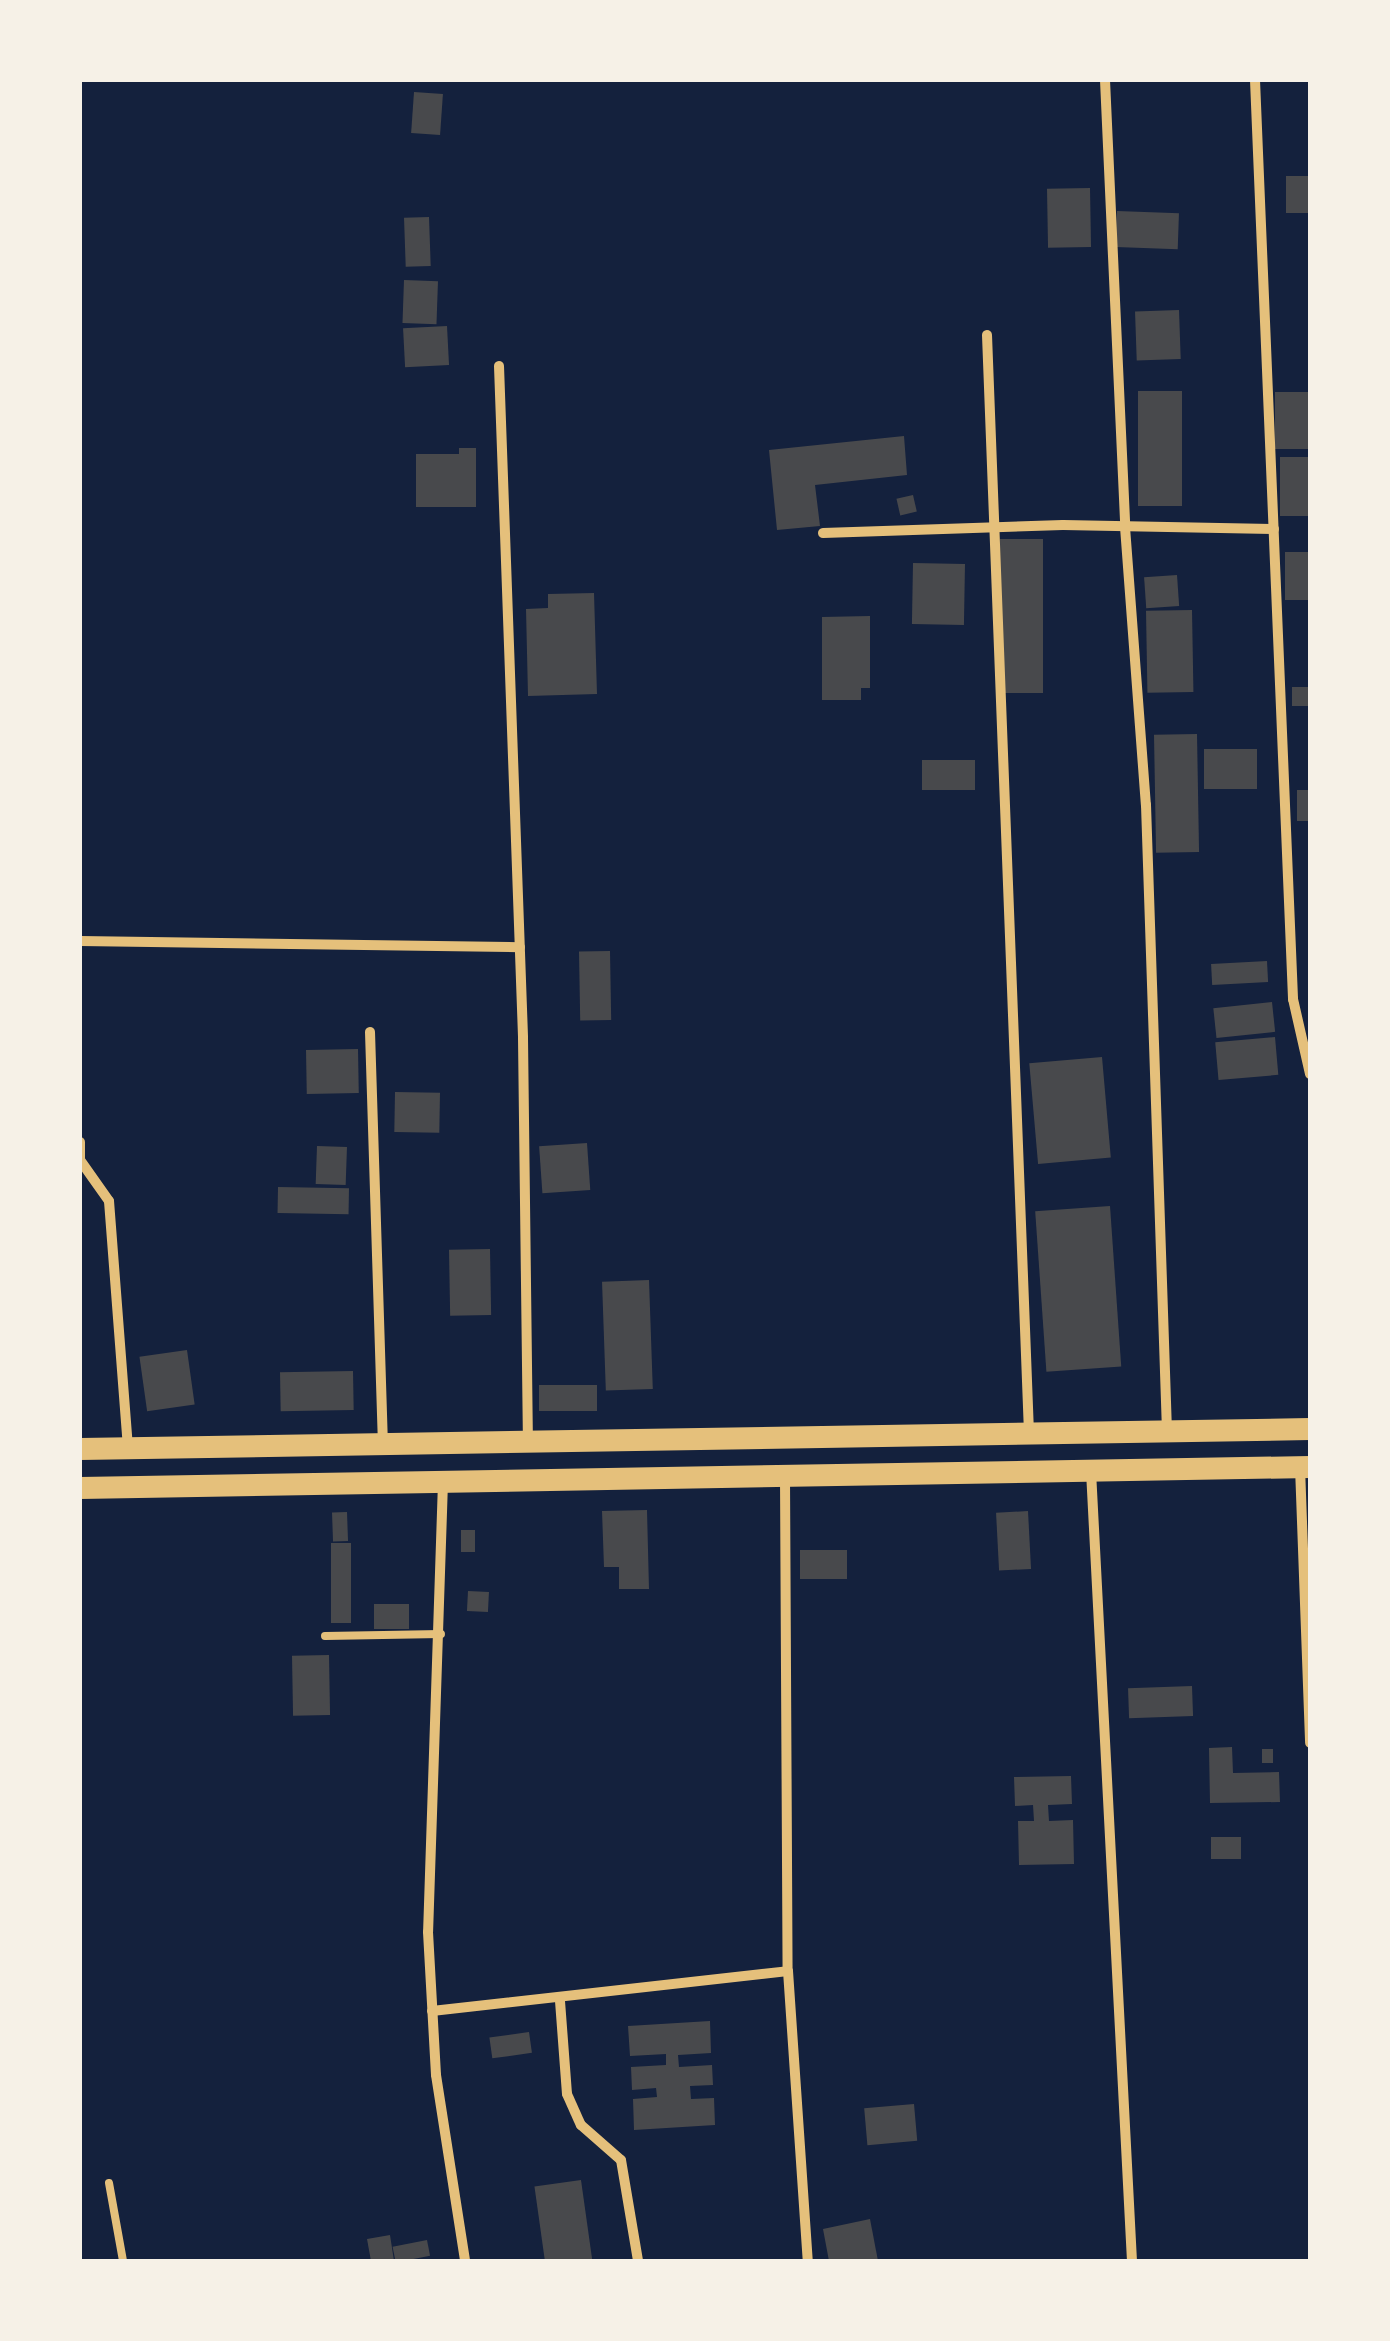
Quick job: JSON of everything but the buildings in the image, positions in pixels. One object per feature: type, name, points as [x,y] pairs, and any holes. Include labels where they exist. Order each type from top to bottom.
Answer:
[{"type":"main road","points":[[80,1449],[1310,1430]]},
{"type":"main road","points":[[80,1488],[1305,1467]]},
{"type":"street","points":[[1105,80],[1125,528],[1146,805],[1167,1432]]},
{"type":"street","points":[[1255,80],[1274,529],[1310,1074]]},
{"type":"street","points":[[987,335],[1029,1434]]},
{"type":"street","points":[[499,366],[520,947],[528,1442]]},
{"type":"street","points":[[823,533],[1274,529]]},
{"type":"street","points":[[80,941],[520,947]]},
{"type":"street","points":[[370,1032],[382,1444]]},
{"type":"street","points":[[80,1142],[80,1160],[109,1202],[128,1448]]},
{"type":"street","points":[[1305,1467],[1310,1743]]},
{"type":"street","points":[[1092,1471],[1132,2261]]},
{"type":"street","points":[[785,1476],[788,1971],[808,2261]]},
{"type":"street","points":[[443,1481],[443,1634],[428,1932],[432,2011],[465,2261]]},
{"type":"street","points":[[432,2011],[560,2001],[788,1971]]},
{"type":"street","points":[[560,2001],[566,2094],[581,2125],[620,2160],[638,2261]]},
{"type":"lane","points":[[326,1636],[443,1634]]},
{"type":"lane","points":[[109,2183],[123,2261]]}]
